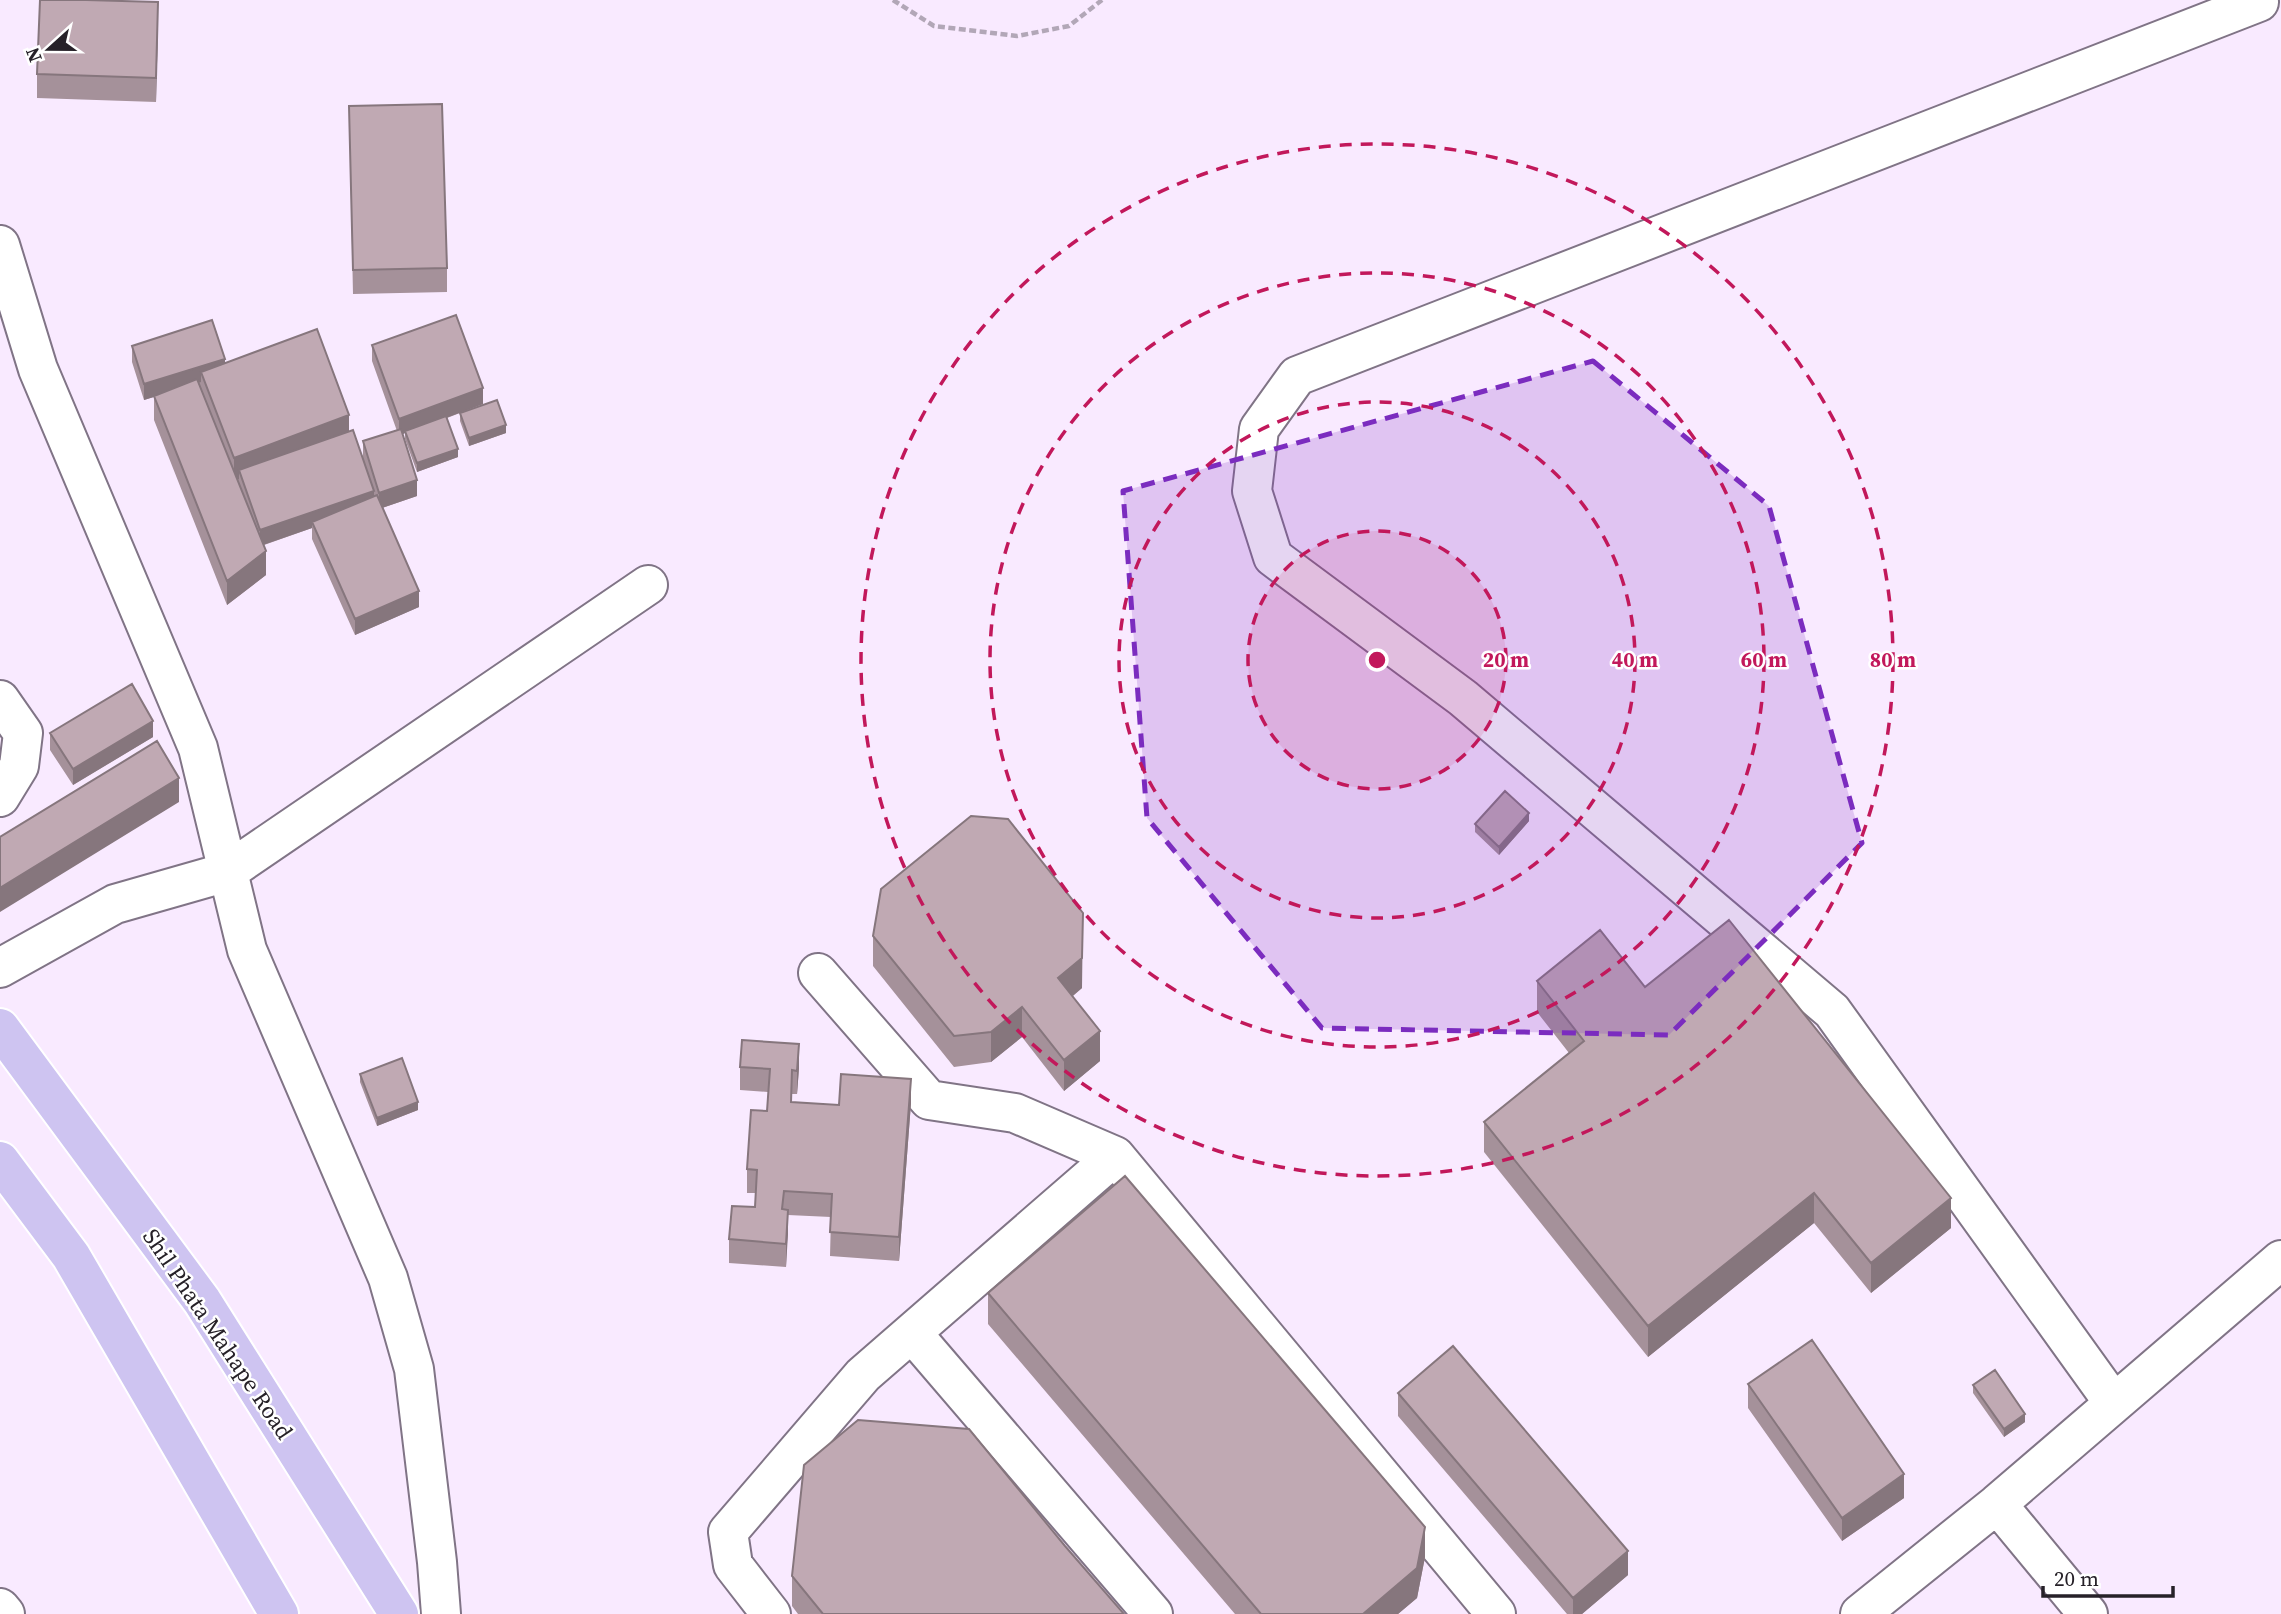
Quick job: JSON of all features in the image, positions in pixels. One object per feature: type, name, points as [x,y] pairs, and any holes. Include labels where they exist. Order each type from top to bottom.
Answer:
[{"type":"main road","name":"Shil Phata Mahape Road","points":[[0,1028],[202,1301],[399,1614]]},
{"type":"main road","points":[[0,1161],[71,1256],[279,1614]]},
{"type":"street","points":[[2113,1402],[1832,1011],[1463,698],[1273,557],[1252,491],[1259,429],[1297,376],[2259,2]]},
{"type":"street","points":[[0,245],[38,369],[198,748],[247,950],[388,1278],[414,1369],[441,1614]]},
{"type":"street","points":[[0,968],[115,904],[227,872],[648,586]]},
{"type":"street","points":[[0,700],[23,733],[19,766],[0,797]]},
{"type":"street","points":[[818,973],[929,1100],[1016,1113],[1115,1156],[1496,1614]]},
{"type":"street","points":[[771,1614],[733,1565],[728,1532],[863,1375],[1115,1156]]},
{"type":"street","points":[[1860,1614],[1997,1504],[2281,1260]]},
{"type":"street","points":[[912,1333],[1153,1614]]},
{"type":"street","points":[[1997,1504],[2088,1614]]},
{"type":"street","points":[[0,1608],[5,1614]]},
{"type":"path","points":[[893,0],[934,26],[1017,36],[1069,26],[1102,0]]},
{"type":"highlighted area","points":[[1593,361],[1769,506],[1862,843],[1669,1035],[1322,1028],[1147,818],[1123,491]]},
{"type":"building","points":[[40,0],[158,2],[156,78],[37,74]]},
{"type":"building","points":[[442,104],[447,268],[353,270],[349,106]]},
{"type":"building","points":[[456,315],[483,388],[399,419],[372,345]]},
{"type":"building","points":[[212,320],[225,359],[144,384],[132,346]]},
{"type":"building","points":[[317,329],[349,415],[234,458],[201,372]]},
{"type":"building","points":[[197,379],[266,551],[227,581],[154,396]]},
{"type":"building","points":[[497,400],[506,425],[469,438],[460,413]]},
{"type":"building","points":[[446,416],[458,449],[417,463],[405,431]]},
{"type":"building","points":[[401,429],[417,480],[379,493],[363,441]]},
{"type":"building","points":[[353,430],[374,491],[260,530],[239,470]]},
{"type":"building","points":[[377,495],[419,591],[355,619],[312,522]]},
{"type":"building","points":[[132,684],[153,721],[73,769],[50,733]]},
{"type":"building","points":[[157,741],[179,778],[0,888],[0,837]]},
{"type":"building","points":[[1505,791],[1529,813],[1499,847],[1475,824]]},
{"type":"building","points":[[971,816],[1008,819],[1083,913],[1082,958],[1058,978],[1100,1031],[1064,1060],[1022,1007],[991,1032],[954,1036],[873,936],[881,889]]},
{"type":"building","points":[[1729,920],[1951,1198],[1871,1263],[1814,1193],[1648,1326],[1484,1122],[1584,1041],[1537,981],[1600,930],[1645,987]]},
{"type":"building","points":[[742,1040],[799,1044],[797,1071],[792,1070],[791,1102],[839,1105],[841,1074],[911,1079],[899,1237],[830,1232],[832,1194],[784,1191],[782,1209],[788,1210],[786,1244],[729,1239],[732,1206],[755,1207],[757,1170],[747,1169],[751,1110],[767,1111],[770,1069],[740,1067]]},
{"type":"building","points":[[402,1058],[418,1102],[377,1118],[360,1074]]},
{"type":"building","points":[[1125,1176],[1425,1527],[1417,1568],[1363,1614],[1261,1614],[988,1293]]},
{"type":"building","points":[[1812,1340],[1904,1474],[1842,1518],[1748,1384]]},
{"type":"building","points":[[1453,1346],[1628,1551],[1573,1598],[1398,1393]]},
{"type":"building","points":[[1995,1370],[2025,1414],[2004,1429],[1973,1385]]},
{"type":"building","points":[[858,1420],[969,1429],[1124,1614],[823,1614],[792,1576],[804,1465]]}]
